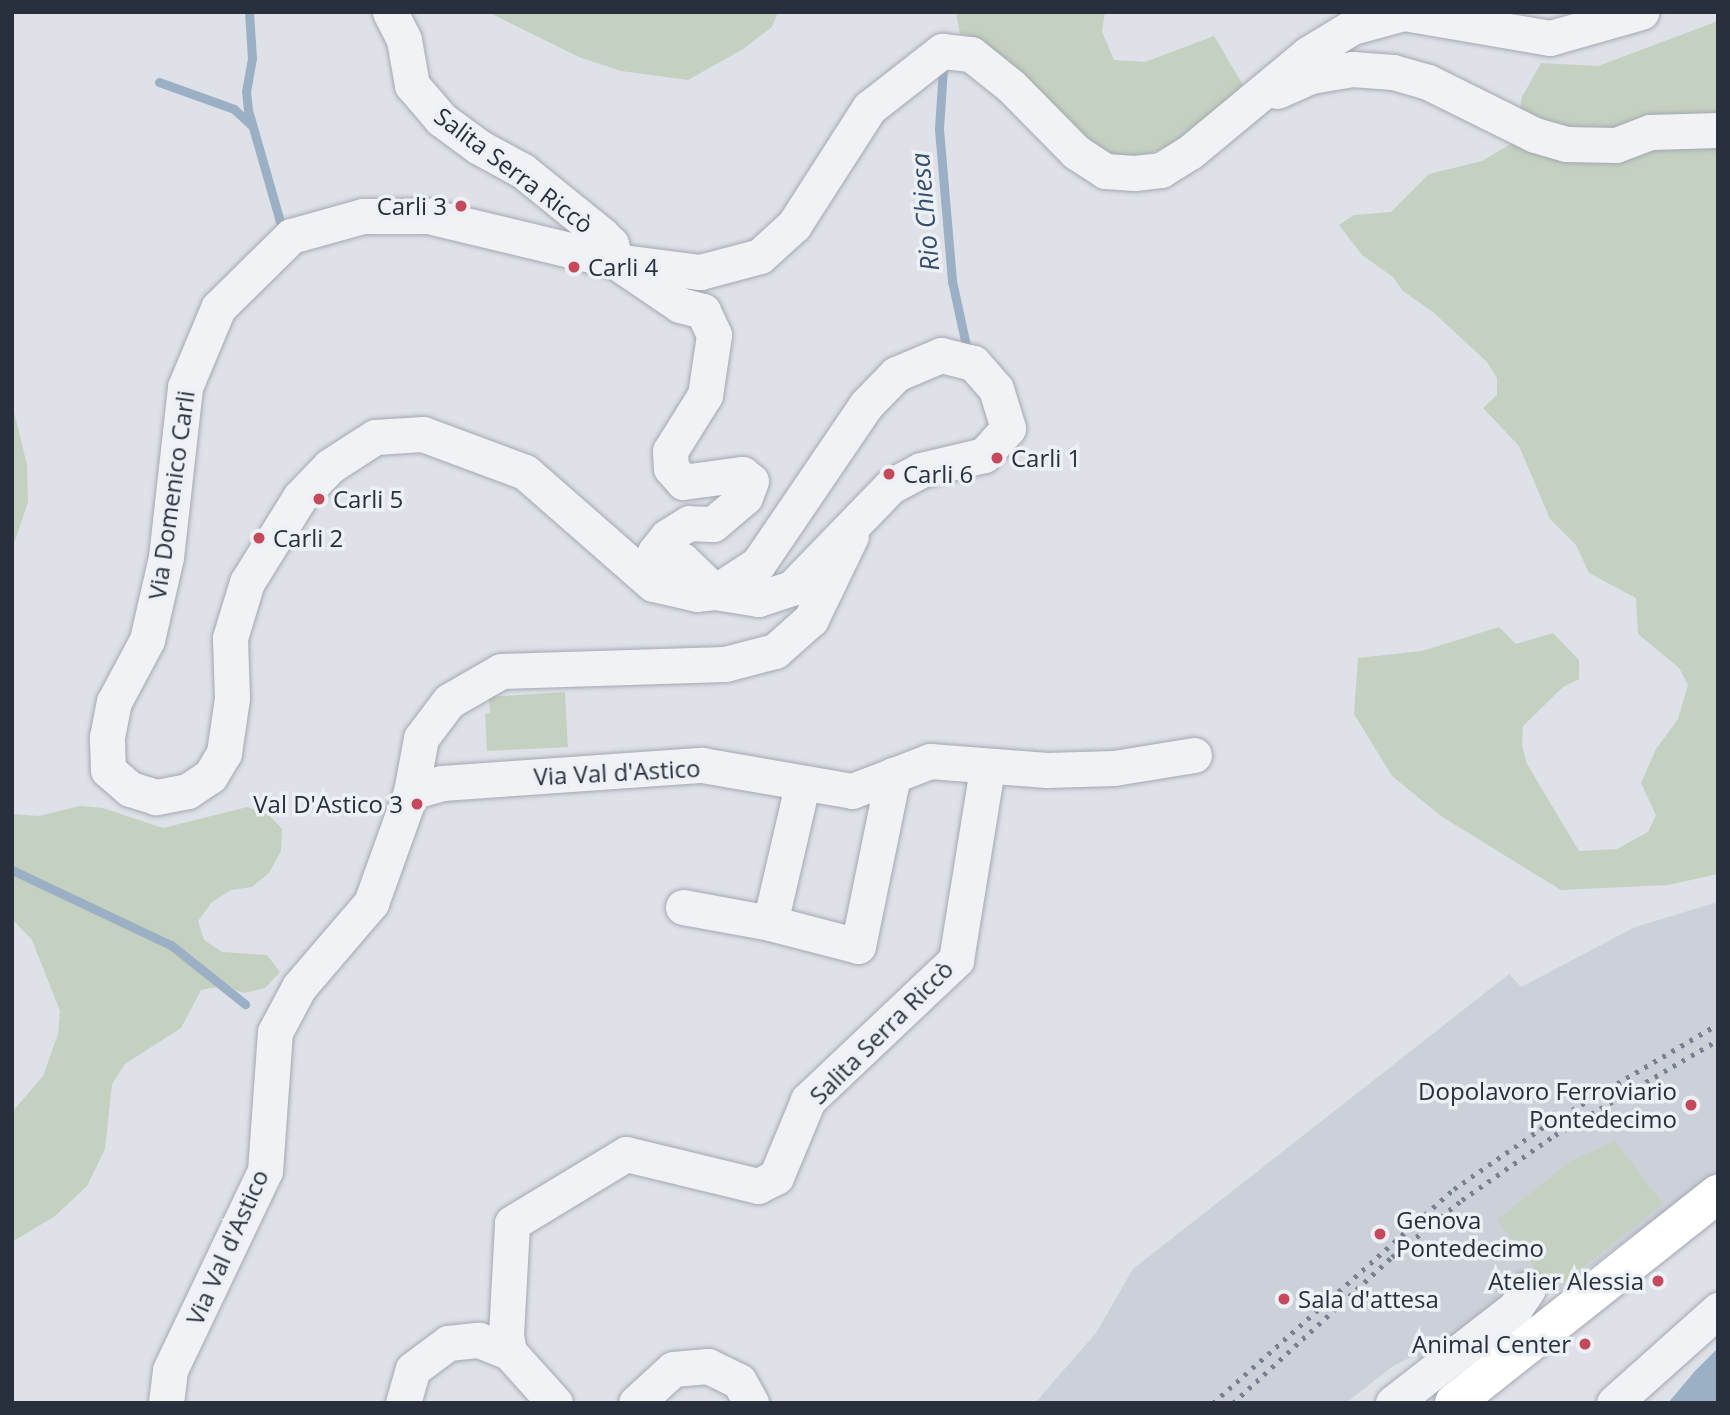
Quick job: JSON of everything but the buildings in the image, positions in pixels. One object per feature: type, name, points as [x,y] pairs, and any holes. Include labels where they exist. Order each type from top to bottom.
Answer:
[{"type":"main road","points":[[1454,1403],[1718,1194]]},
{"type":"street","name":"Salita Serra Riccò","points":[[390,12],[404,40],[412,85],[420,99],[464,137],[523,170],[602,235],[611,244],[615,261],[680,305],[703,311],[714,335],[705,395],[670,451],[671,468],[683,482],[743,474],[751,481],[745,497],[713,524],[689,523],[667,537],[655,552],[682,560],[715,592]]},
{"type":"street","name":"Via Domenico Carli","points":[[715,592],[697,594],[653,584],[525,472],[423,434],[375,438],[331,466],[300,496],[247,582],[230,638],[232,698],[224,753],[210,776],[188,791],[156,797],[130,789],[108,770],[114,702],[147,640],[166,557],[185,387],[218,308],[291,236],[363,216],[428,216],[615,261],[700,272],[760,256],[794,225],[869,108],[942,51],[971,54],[1011,86],[1076,152],[1105,172],[1161,170],[1308,54],[1352,27],[1404,13],[1550,37],[1642,12]]},
{"type":"street","points":[[1247,103],[1311,76],[1352,69],[1394,72],[1428,82],[1535,135],[1566,144],[1616,145],[1650,132],[1718,130]]},
{"type":"street","points":[[941,355],[973,363],[996,389],[1007,428],[984,455],[921,470],[891,486],[792,588],[758,599],[715,592],[758,564],[866,405],[895,374],[941,355]]},
{"type":"street","name":"Via Val d'Astico","points":[[166,1403],[170,1370],[265,1171],[275,1032],[299,987],[371,903],[411,792],[421,738],[449,701],[501,671],[725,664],[775,651],[811,619],[859,517]]},
{"type":"street","name":"Via Val d'Astico","points":[[411,792],[442,783],[702,765],[802,786],[852,791],[930,761],[987,769],[1114,768],[1194,755]]},
{"type":"street","name":"Salita Serra Riccò","points":[[509,1352],[506,1335],[512,1223],[626,1154],[758,1186],[776,1177],[808,1100],[956,960],[987,769]]},
{"type":"street","points":[[683,907],[770,923],[858,946],[893,775]]},
{"type":"street","points":[[770,923],[802,786]]},
{"type":"street","points":[[1393,1403],[1515,1308],[1528,1289]]},
{"type":"street","points":[[1614,1403],[1718,1310]]},
{"type":"street","points":[[403,1403],[413,1369],[448,1343],[479,1340],[509,1352],[555,1403]]},
{"type":"street","points":[[636,1403],[673,1369],[708,1366],[739,1381],[751,1403]]},
{"type":"shaded area","points":[[1718,902],[1718,1171],[1553,1295],[1530,1268],[1500,1291],[1508,1302],[1426,1367],[1416,1355],[1393,1366],[1346,1403],[1035,1403],[1096,1333],[1133,1269],[1509,974],[1521,987],[1635,927]]},
{"type":"green space","points":[[488,12],[778,12],[772,27],[743,49],[688,80],[621,71],[579,57]]},
{"type":"green space","points":[[956,12],[1105,12],[1102,32],[1114,60],[1145,62],[1214,36],[1243,85],[1205,122],[1167,147],[1132,159],[1098,151],[978,38],[960,34]]},
{"type":"green space","points":[[1718,21],[1718,874],[1668,885],[1561,890],[1441,816],[1392,776],[1354,714],[1358,658],[1422,651],[1499,627],[1516,644],[1553,633],[1579,660],[1579,679],[1563,687],[1523,726],[1522,745],[1527,764],[1579,851],[1617,849],[1648,832],[1656,815],[1641,783],[1656,749],[1678,719],[1688,685],[1679,668],[1638,634],[1636,598],[1589,573],[1576,545],[1550,519],[1519,446],[1483,408],[1497,395],[1497,378],[1487,362],[1433,312],[1403,291],[1393,277],[1362,255],[1339,225],[1354,215],[1391,212],[1429,174],[1482,161],[1514,142],[1522,97],[1541,63],[1598,66]]},
{"type":"green space","points":[[12,404],[27,465],[28,502],[12,549]]},
{"type":"green space","points":[[565,692],[568,747],[487,751],[485,714],[490,713],[489,697]]},
{"type":"green space","points":[[80,806],[103,808],[163,828],[247,807],[268,814],[282,829],[281,851],[269,873],[252,887],[231,890],[212,902],[198,921],[204,940],[222,952],[267,955],[280,972],[265,988],[244,993],[223,986],[201,990],[181,1028],[125,1064],[112,1084],[105,1149],[87,1186],[55,1216],[12,1242],[12,1112],[43,1076],[58,1034],[60,1011],[32,940],[12,919],[12,814],[39,816]]},
{"type":"green space","points":[[1615,1141],[1663,1204],[1553,1291],[1497,1220],[1571,1161]]},
{"type":"water","points":[[1718,1348],[1718,1403],[1668,1403],[1695,1371]]},
{"type":"waterway","points":[[249,12],[252,58],[246,91],[248,110],[281,225]]},
{"type":"waterway","name":"Rio Chiesa","points":[[943,68],[939,129],[952,281],[967,350]]},
{"type":"waterway","points":[[159,82],[234,109],[251,125]]},
{"type":"waterway","points":[[12,870],[171,945],[245,1004]]},
{"type":"railway","points":[[1213,1403],[1454,1189],[1545,1126],[1718,1024]]},
{"type":"railway","points":[[1233,1403],[1392,1257],[1462,1200],[1555,1135],[1718,1040]]},
{"type":"place","name":"Carli 3","points":[[461,206]]},
{"type":"place","name":"Carli 4","points":[[574,267]]},
{"type":"place","name":"Carli 1","points":[[997,458]]},
{"type":"place","name":"Carli 6","points":[[889,474]]},
{"type":"place","name":"Carli 5","points":[[319,499]]},
{"type":"place","name":"Carli 2","points":[[259,538]]},
{"type":"place","name":"Val D'Astico 3","points":[[417,804]]},
{"type":"place","name":"Dopolavoro Ferroviario Pontedecimo","points":[[1691,1105]]},
{"type":"place","name":"Genova Pontedecimo","points":[[1380,1234]]},
{"type":"place","name":"Atelier Alessia","points":[[1658,1281]]},
{"type":"place","name":"Sala d'attesa","points":[[1284,1299]]},
{"type":"place","name":"Animal Center","points":[[1585,1344]]}]
